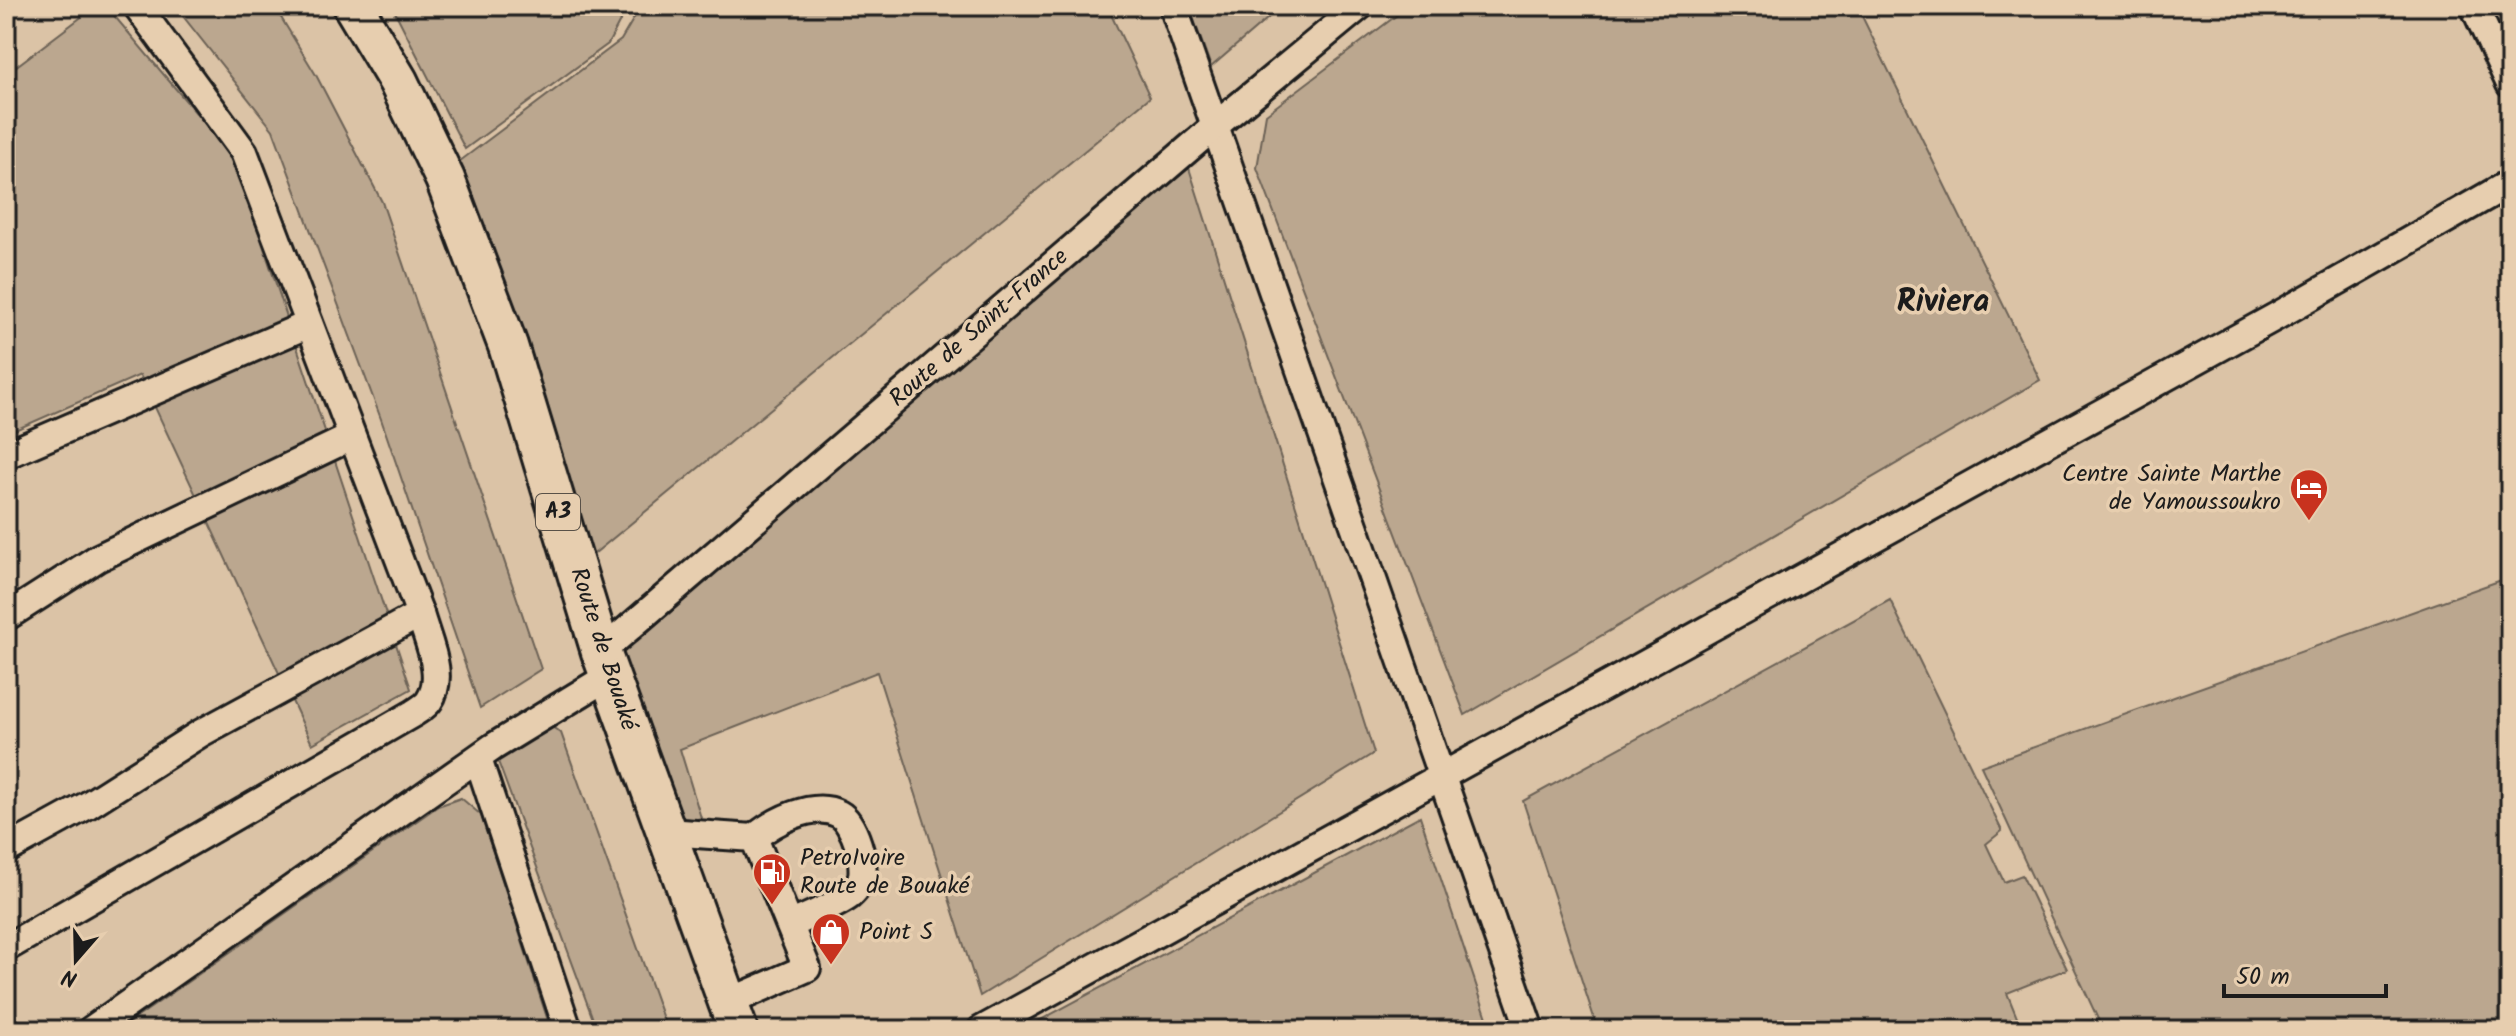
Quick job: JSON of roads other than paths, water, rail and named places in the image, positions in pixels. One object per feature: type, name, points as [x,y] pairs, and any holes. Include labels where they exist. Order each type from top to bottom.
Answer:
[{"type":"highway","name":"Route de Bouaké","points":[[353,6],[398,81],[451,193],[508,346],[605,664],[734,1016]]},
{"type":"street","points":[[6,948],[414,713],[428,702],[435,686],[436,669],[420,614],[244,152],[137,6]]},
{"type":"street","points":[[1173,6],[1530,1030]]},
{"type":"street","name":"Route de Saint-France","points":[[91,1030],[478,759],[605,664],[1215,126],[1360,6]]},
{"type":"street","points":[[2474,6],[2510,84]]},
{"type":"street","points":[[981,1030],[2277,316],[2510,183]]},
{"type":"street","points":[[6,455],[309,324]]},
{"type":"street","points":[[6,617],[98,558],[351,437]]},
{"type":"street","points":[[6,850],[88,805],[201,733],[420,614]]},
{"type":"street","points":[[478,759],[568,1030]]},
{"type":"street","points":[[667,832],[754,838],[777,821],[805,812],[837,813],[850,823],[863,862],[861,880],[850,895],[790,925]]},
{"type":"street","points":[[734,1016],[807,968],[754,838]]},
{"type":"place","name":"Centre Sainte Marthe de Yamoussoukro","points":[[2309,522]]},
{"type":"place","name":"PetroIvoire Route de Bouaké","points":[[772,906]]},
{"type":"place","name":"Point S","points":[[831,966]]},
{"type":"district","name":"Riviera","points":[[1943,302]]}]
